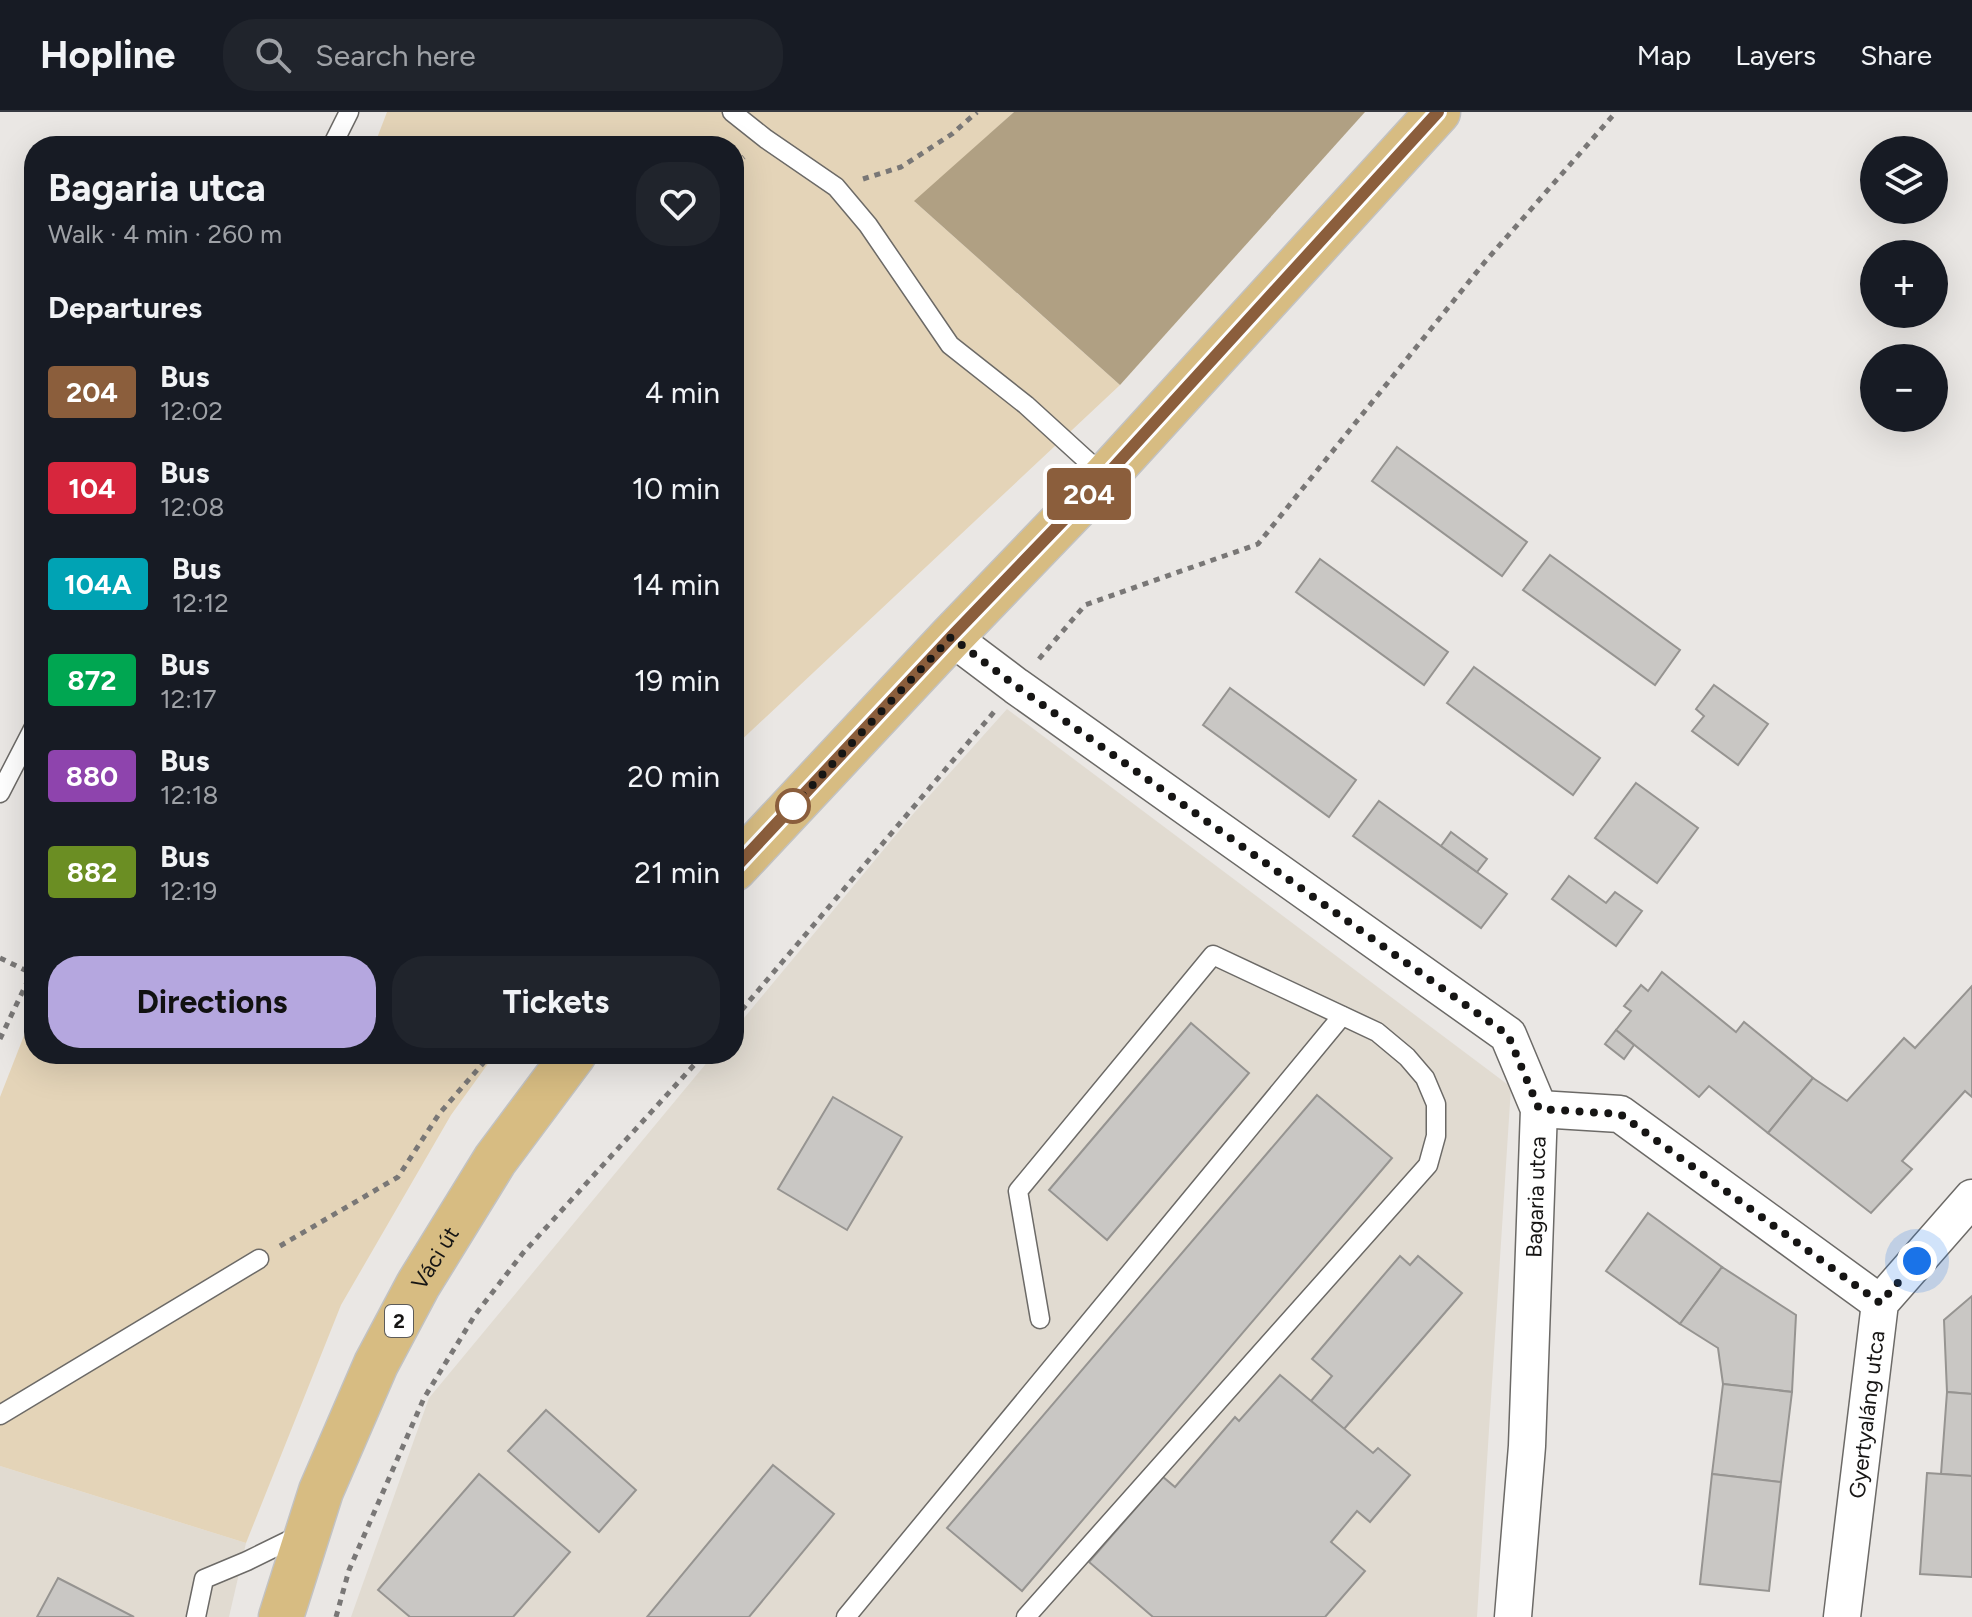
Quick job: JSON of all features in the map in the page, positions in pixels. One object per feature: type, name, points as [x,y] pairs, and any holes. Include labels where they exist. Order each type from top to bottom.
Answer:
[{"type":"main road","points":[[744,858],[1105,477],[1438,112]]},
{"type":"main road","name":"Váci út","points":[[281,1617],[321,1491],[376,1364],[418,1285],[495,1160],[567,1064]]},
{"type":"street","name":"Bagaria utca","points":[[951,637],[1508,1035],[1539,1109],[1527,1446],[1513,1617]]},
{"type":"street","points":[[1539,1109],[1620,1114],[1880,1303]]},
{"type":"street","name":"Gyertyaláng utca","points":[[1842,1617],[1880,1303],[1972,1198]]},
{"type":"lane","points":[[337,136],[349,112]]},
{"type":"lane","points":[[732,112],[836,187],[868,225],[950,345],[1026,405],[1105,477]]},
{"type":"lane","points":[[0,793],[24,746]]},
{"type":"lane","points":[[1026,1617],[1428,1165],[1436,1136],[1436,1104],[1425,1078],[1407,1057],[1377,1032],[1213,955],[1018,1191],[1040,1319]]},
{"type":"lane","points":[[846,1617],[1342,1016]]},
{"type":"lane","points":[[0,1415],[259,1259]]},
{"type":"lane","points":[[196,1617],[204,1579],[308,1531]]},
{"type":"path","points":[[836,187],[901,167],[952,134],[977,112]]},
{"type":"path","points":[[1035,663],[1085,605],[1258,544],[1484,263],[1616,112]]},
{"type":"path","points":[[744,1007],[1001,704]]},
{"type":"path","points":[[0,958],[24,970]]},
{"type":"path","points":[[0,1039],[24,992]]},
{"type":"path","points":[[259,1259],[398,1177],[439,1114],[482,1064]]},
{"type":"path","points":[[336,1617],[349,1570],[424,1398],[475,1315],[523,1253],[695,1064]]},
{"type":"shaded area","points":[[387,112],[1014,112],[915,202],[1120,385],[744,738],[744,136],[378,136]]},
{"type":"shaded area","points":[[1014,112],[1365,112],[1120,385],[914,201]]},
{"type":"shaded area","points":[[1007,709],[1511,1087],[1477,1617],[351,1617],[429,1398],[706,1064],[744,1064],[744,1018],[914,813]]},
{"type":"shaded area","points":[[24,1036],[24,1064],[488,1064],[451,1115],[341,1305],[246,1543],[0,1466],[0,1097]]},
{"type":"shaded area","points":[[0,1466],[246,1543],[229,1617],[0,1617]]},
{"type":"building","points":[[1397,447],[1527,542],[1502,576],[1372,481]]},
{"type":"building","points":[[1550,555],[1680,650],[1655,685],[1523,590]]},
{"type":"building","points":[[1320,559],[1448,652],[1424,685],[1296,592]]},
{"type":"building","points":[[1474,667],[1600,758],[1573,795],[1447,703]]},
{"type":"building","points":[[1714,685],[1768,724],[1738,765],[1692,731],[1704,716],[1696,709]]},
{"type":"building","points":[[1230,688],[1356,780],[1329,817],[1203,725]]},
{"type":"building","points":[[1636,783],[1698,828],[1657,883],[1595,838]]},
{"type":"building","points":[[1379,801],[1507,894],[1481,928],[1353,836]]},
{"type":"building","points":[[1451,832],[1487,859],[1477,872],[1441,846]]},
{"type":"building","points":[[1569,876],[1606,903],[1615,892],[1642,911],[1616,946],[1552,899]]},
{"type":"building","points":[[1662,972],[1736,1032],[1744,1022],[1813,1078],[1768,1133],[1709,1086],[1699,1097],[1616,1030],[1631,1011],[1624,1006],[1641,985],[1648,991]]},
{"type":"building","points":[[1972,986],[1972,1097],[1965,1091],[1902,1161],[1912,1169],[1871,1213],[1768,1133],[1813,1078],[1847,1101],[1904,1038],[1915,1048]]},
{"type":"building","points":[[1191,1023],[1249,1073],[1107,1240],[1049,1190]]},
{"type":"building","points":[[1616,1030],[1634,1045],[1624,1059],[1605,1044]]},
{"type":"building","points":[[1317,1095],[1392,1158],[1022,1591],[947,1528]]},
{"type":"building","points":[[833,1097],[902,1137],[847,1230],[778,1189]]},
{"type":"building","points":[[1648,1213],[1722,1267],[1680,1324],[1606,1271]]},
{"type":"building","points":[[1400,1256],[1410,1265],[1418,1256],[1462,1293],[1344,1429],[1311,1401],[1332,1376],[1312,1359]]},
{"type":"building","points":[[1722,1267],[1796,1315],[1792,1392],[1723,1384],[1718,1348],[1680,1324]]},
{"type":"building","points":[[1972,1296],[1972,1394],[1947,1392],[1944,1320]]},
{"type":"building","points":[[1280,1375],[1373,1453],[1378,1448],[1410,1475],[1370,1522],[1357,1511],[1331,1542],[1365,1571],[1325,1617],[1153,1617],[1089,1562],[1163,1477],[1175,1487],[1235,1417],[1239,1421]]},
{"type":"building","points":[[1723,1384],[1792,1392],[1781,1482],[1712,1474]]},
{"type":"building","points":[[1947,1392],[1972,1394],[1972,1476],[1941,1474]]},
{"type":"building","points":[[546,1410],[636,1490],[599,1532],[508,1451]]},
{"type":"building","points":[[773,1465],[834,1514],[749,1617],[647,1617]]},
{"type":"building","points":[[1927,1473],[1972,1476],[1972,1577],[1920,1574]]},
{"type":"building","points":[[479,1474],[570,1552],[513,1617],[410,1617],[378,1590]]},
{"type":"building","points":[[1712,1474],[1781,1482],[1769,1591],[1700,1584]]},
{"type":"building","points":[[58,1578],[134,1617],[37,1617]]},
{"type":"bus line","name":"204","points":[[744,858],[1105,477],[1438,112]]},
{"type":"route","points":[[793,806],[951,637],[1508,1035],[1539,1109],[1620,1114],[1880,1303],[1917,1261]]}]
